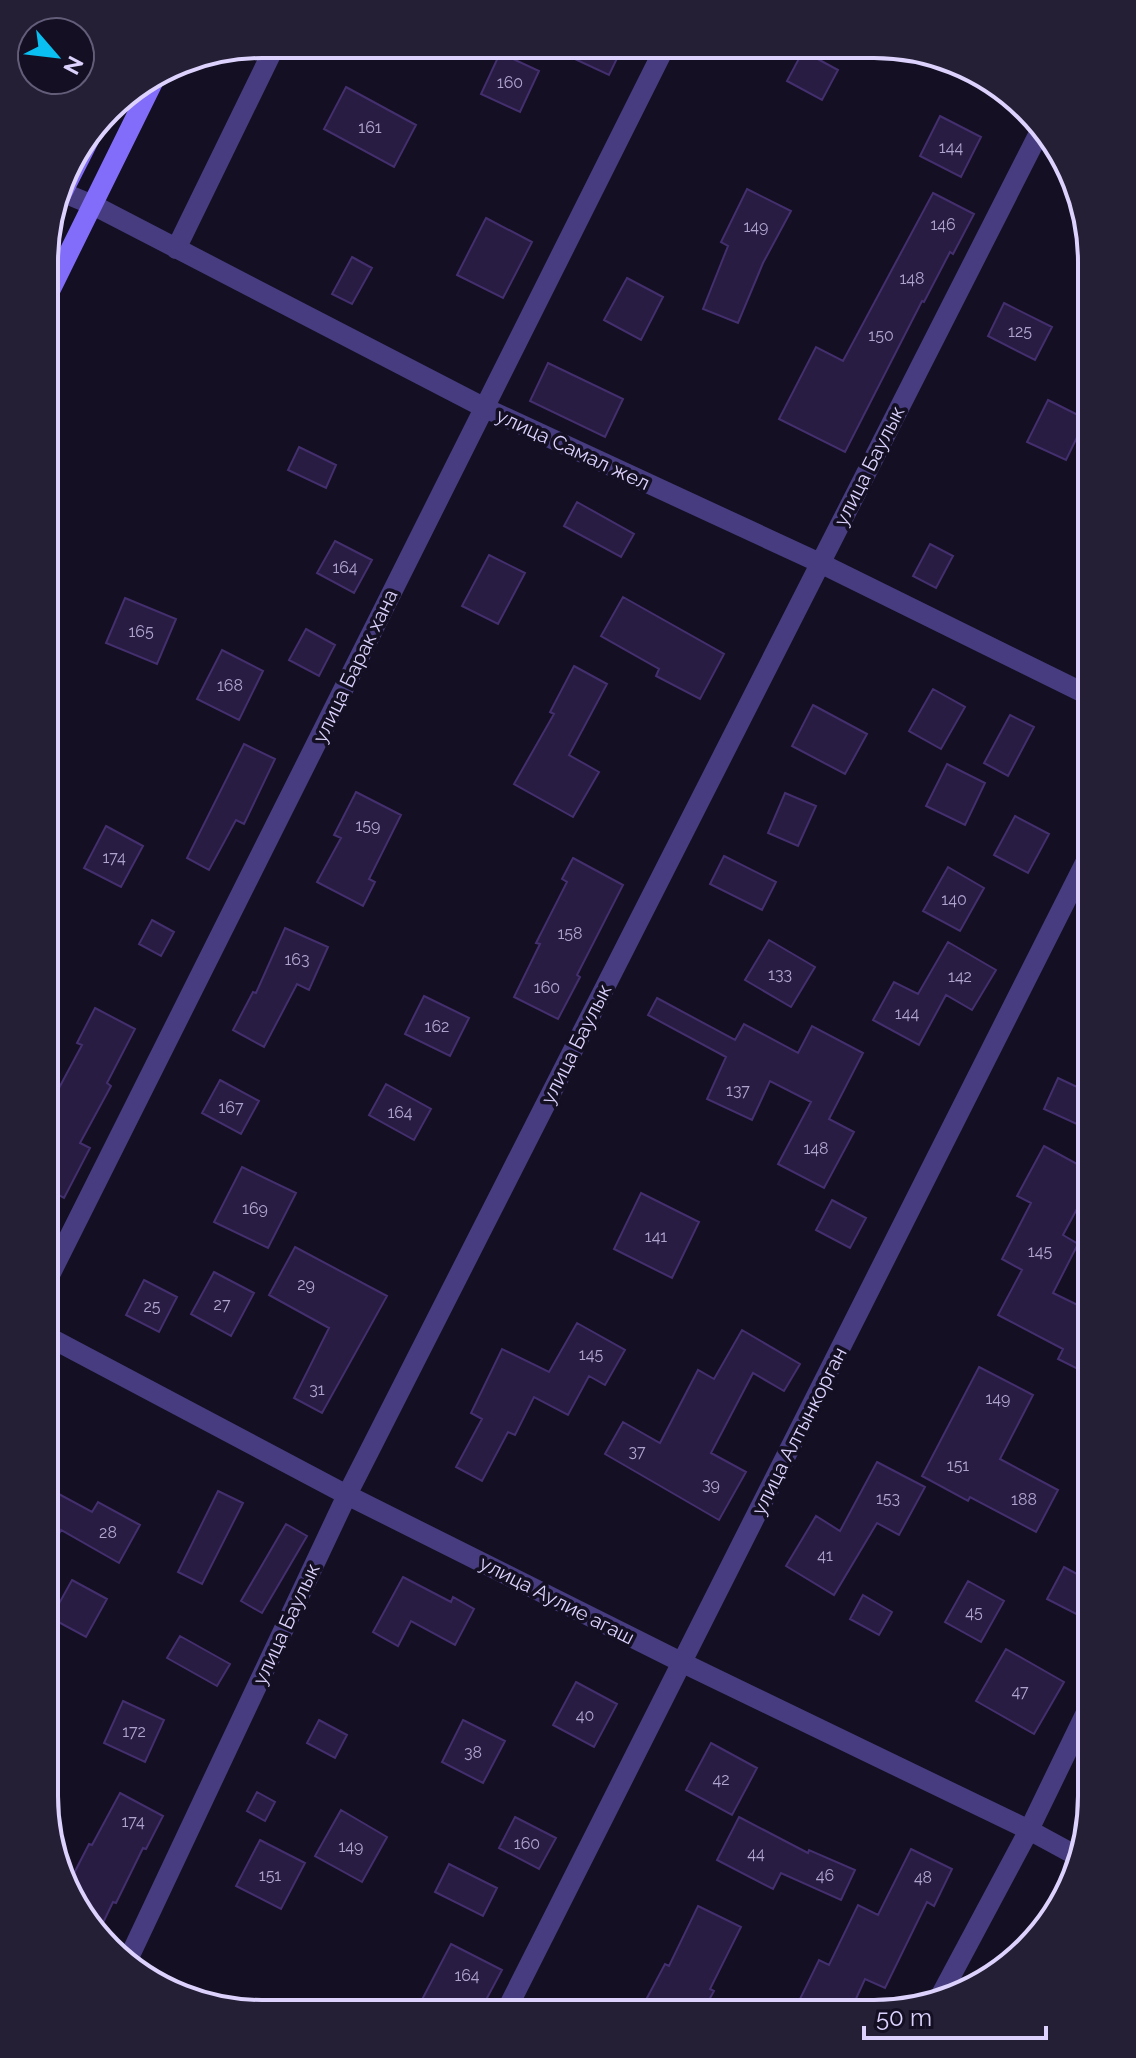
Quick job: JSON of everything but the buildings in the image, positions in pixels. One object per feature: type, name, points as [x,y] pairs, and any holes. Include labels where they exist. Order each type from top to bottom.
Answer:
[{"type":"street","points":[[176,249],[269,58]]},
{"type":"street","name":"улица Барак хана","points":[[58,1259],[659,58]]},
{"type":"street","points":[[58,275],[148,93]]},
{"type":"street","name":"улица Баулык","points":[[131,1952],[347,1495],[1036,139]]},
{"type":"street","name":"улица Самал жел","points":[[69,195],[483,407],[820,563],[1078,690]]},
{"type":"street","name":"улица Алтынкорган","points":[[512,2000],[1078,877]]},
{"type":"street","name":"улица Аулие агаш","points":[[58,1342],[347,1495],[1070,1852]]},
{"type":"street","points":[[945,1987],[1029,1830],[1078,1729]]}]
